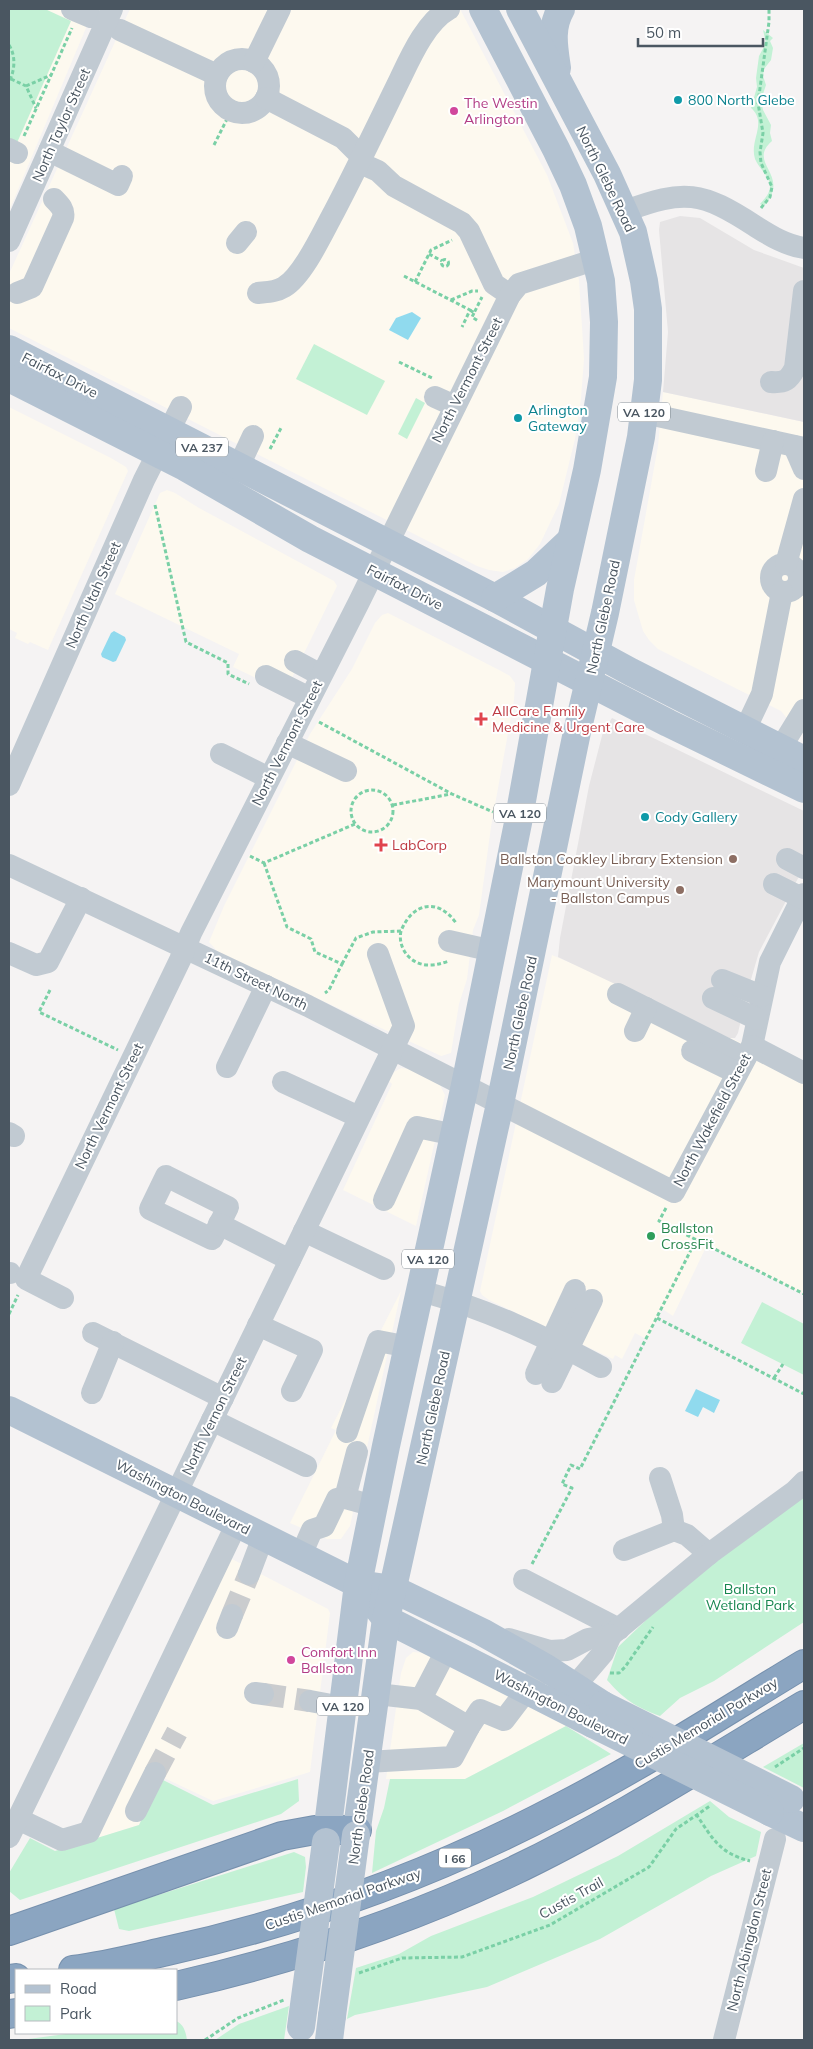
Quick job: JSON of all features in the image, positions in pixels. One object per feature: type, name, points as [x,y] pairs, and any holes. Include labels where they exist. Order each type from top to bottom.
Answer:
[{"type":"highway","name":"Custis Memorial Parkway","points":[[78,1969],[172,1950],[262,1927],[353,1898],[436,1866],[515,1830],[599,1787],[804,1664]]},
{"type":"highway","name":"I 66","points":[[178,1986],[253,1967],[336,1942],[416,1912],[508,1873],[636,1807],[804,1704]]},
{"type":"highway","points":[[9,1930],[259,1843],[302,1831],[327,1835],[356,1832]]},
{"type":"main road","name":"VA 120","points":[[300,2034],[358,1584],[466,1085],[518,823],[552,629],[587,470],[603,377],[604,315],[601,281],[588,226],[573,185],[483,9]]},
{"type":"main road","name":"North Glebe Road","points":[[331,2028],[386,1618],[500,1104],[632,485],[648,380],[648,309],[633,232],[625,212],[520,9]]},
{"type":"main road","points":[[560,87],[553,43],[554,25],[561,9]]},
{"type":"main road","name":"Fairfax Drive","points":[[9,349],[495,598],[596,653],[793,754]]},
{"type":"main road","name":"Fairfax Drive","points":[[9,378],[169,430],[281,524],[668,723],[804,789]]},
{"type":"main road","points":[[495,598],[536,573],[570,541]]},
{"type":"main road","name":"Washington Boulevard","points":[[9,1410],[358,1584],[393,1589],[482,1632],[546,1668],[574,1687],[598,1714]]},
{"type":"main road","name":"Washington Boulevard","points":[[358,1584],[386,1618],[526,1689],[598,1714],[789,1805],[804,1828]]},
{"type":"street","name":"North Taylor Street","points":[[9,241],[112,9]]},
{"type":"street","points":[[254,62],[280,9]]},
{"type":"street","points":[[258,293],[272,292],[285,287],[316,246],[409,62],[428,29],[442,13],[449,9]]},
{"type":"street","points":[[120,30],[217,75]]},
{"type":"street","points":[[240,60],[254,62],[267,75],[269,83],[266,98],[256,110],[248,113],[231,111],[219,100],[215,92],[217,75],[230,62],[240,60]]},
{"type":"street","points":[[266,98],[343,138],[355,150]]},
{"type":"street","points":[[49,151],[120,181]]},
{"type":"street","points":[[370,167],[378,171],[394,186],[457,220],[469,232],[494,284],[510,295]]},
{"type":"street","points":[[625,212],[650,202],[705,190],[781,242],[804,248]]},
{"type":"street","points":[[17,293],[32,287],[63,218],[62,207],[54,199]]},
{"type":"street","name":"North Vermont Street","points":[[15,1275],[185,947],[387,543],[442,454],[443,395],[519,284],[597,259]]},
{"type":"street","points":[[771,382],[782,383],[789,380],[795,368],[804,291]]},
{"type":"street","points":[[644,413],[790,445],[804,469]]},
{"type":"street","name":"North Utah Street","points":[[9,785],[169,430]]},
{"type":"street","points":[[239,466],[262,442]]},
{"type":"street","points":[[766,471],[790,445]]},
{"type":"street","points":[[745,730],[762,694],[782,592],[774,587],[770,578],[773,569],[786,564],[804,499]]},
{"type":"street","points":[[294,661],[321,675]]},
{"type":"street","points":[[259,681],[310,698]]},
{"type":"street","points":[[767,771],[793,754],[804,712]]},
{"type":"street","points":[[287,743],[346,771]]},
{"type":"street","points":[[221,754],[269,778]]},
{"type":"street","name":"11th Street North","points":[[9,866],[266,986],[393,1048],[500,1104]]},
{"type":"street","points":[[786,871],[804,891]]},
{"type":"street","name":"North Wakefield Street","points":[[500,1104],[674,1192],[744,1061],[760,1008],[770,962],[804,891]]},
{"type":"street","points":[[9,953],[36,965],[48,962],[81,898]]},
{"type":"street","points":[[454,943],[493,950]]},
{"type":"street","name":"North Vernon Street","points":[[13,1828],[404,1026],[378,954]]},
{"type":"street","points":[[228,1066],[266,986]]},
{"type":"street","points":[[718,989],[760,1008]]},
{"type":"street","points":[[628,1028],[633,1001],[744,1061]]},
{"type":"street","points":[[694,1047],[744,1061],[804,1073]]},
{"type":"street","points":[[283,1082],[359,1117]]},
{"type":"street","points":[[384,1200],[417,1127],[455,1135]]},
{"type":"street","points":[[219,1224],[290,1260]]},
{"type":"street","points":[[304,1231],[384,1269]]},
{"type":"street","points":[[15,1275],[63,1298]]},
{"type":"street","points":[[421,1291],[457,1301],[500,1317],[601,1367]]},
{"type":"street","points":[[543,1378],[563,1347],[588,1298]]},
{"type":"street","points":[[258,1325],[312,1350],[292,1391]]},
{"type":"street","points":[[93,1333],[223,1398]]},
{"type":"street","points":[[347,1432],[378,1341],[409,1347]]},
{"type":"street","points":[[92,1393],[114,1342]]},
{"type":"street","points":[[212,1420],[306,1466]]},
{"type":"street","points":[[345,1498],[357,1452]]},
{"type":"street","points":[[660,1478],[672,1515],[674,1530]]},
{"type":"street","points":[[574,1687],[603,1653],[615,1632],[709,1554],[795,1491],[804,1482]]},
{"type":"street","points":[[301,1555],[312,1530],[324,1526],[337,1499],[345,1498],[374,1506]]},
{"type":"street","points":[[13,1828],[62,1840],[89,1832],[236,1523]]},
{"type":"street","points":[[630,1546],[674,1530],[687,1535],[709,1554]]},
{"type":"street","points":[[249,1574],[264,1537]]},
{"type":"street","points":[[524,1580],[615,1632]]},
{"type":"street","points":[[482,1632],[550,1651],[567,1650],[588,1639],[615,1632]]},
{"type":"street","points":[[421,1699],[447,1649]]},
{"type":"street","points":[[367,1762],[453,1756],[480,1710],[504,1720],[526,1689],[546,1668]]},
{"type":"street","points":[[377,1694],[421,1699],[469,1727]]},
{"type":"street","points":[[310,1702],[342,1707]]},
{"type":"street","points":[[136,1811],[154,1773]]},
{"type":"street","name":"North Abingdon Street","points":[[724,2040],[775,1839]]},
{"type":"path","points":[[753,224],[770,197],[772,187],[760,162],[763,133],[758,103],[769,22],[769,9]]},
{"type":"path","points":[[13,151],[36,109],[81,13]]},
{"type":"path","points":[[9,45],[14,58],[10,80],[26,86],[51,75]]},
{"type":"path","points":[[26,86],[36,109]]},
{"type":"path","points":[[214,145],[231,111]]},
{"type":"path","points":[[415,282],[431,250],[469,232]]},
{"type":"path","points":[[429,254],[442,261]]},
{"type":"path","points":[[404,276],[470,310],[462,327]]},
{"type":"path","points":[[450,300],[472,291],[480,291]]},
{"type":"path","points":[[399,362],[443,395]]},
{"type":"path","points":[[262,442],[281,428]]},
{"type":"path","points":[[155,505],[186,642],[228,663],[228,674],[259,681]]},
{"type":"path","points":[[318,721],[452,794],[493,812]]},
{"type":"path","points":[[372,789],[385,794],[393,805],[392,819],[382,830],[368,832],[355,824],[352,818],[354,798],[366,790],[372,789]]},
{"type":"path","points":[[393,805],[452,794]]},
{"type":"path","points":[[264,863],[355,824]]},
{"type":"path","points":[[249,856],[264,863],[288,927],[311,939],[314,952],[342,964]]},
{"type":"path","points":[[423,907],[443,910],[453,918],[454,943],[450,960],[429,966],[412,960],[401,946],[401,931],[405,921],[413,912],[423,907]]},
{"type":"path","points":[[322,994],[329,990],[356,938],[373,932],[401,931]]},
{"type":"path","points":[[50,990],[39,1012],[122,1052]]},
{"type":"path","points":[[674,1192],[659,1221],[804,1294]]},
{"type":"path","points":[[524,1580],[572,1488],[562,1484],[571,1465],[580,1469],[696,1240]]},
{"type":"path","points":[[657,1318],[804,1394]]},
{"type":"path","points":[[774,1378],[783,1364]]},
{"type":"path","points":[[608,1672],[612,1674],[619,1673],[625,1667],[646,1634],[657,1623]]},
{"type":"path","points":[[768,1771],[804,1748]]},
{"type":"path","name":"Custis Trail","points":[[358,1974],[402,1958],[462,1958],[550,1925],[649,1867],[676,1829],[711,1805]]},
{"type":"path","points":[[696,1814],[716,1845],[736,1857],[768,1865]]},
{"type":"path","points":[[205,2040],[238,2018],[285,2000]]},
{"type":"shaded area","points":[[9,9],[94,9],[9,211]]},
{"type":"shaded area","points":[[130,9],[460,9],[547,175],[573,243],[579,280],[584,359],[575,439],[559,504],[540,544],[528,559],[515,568],[503,572],[477,566],[9,328],[9,274]]},
{"type":"shaded area","points":[[680,216],[700,218],[754,250],[804,268],[804,422],[663,392],[668,332],[659,230],[660,222]]},
{"type":"shaded area","points":[[663,392],[804,422],[804,732],[794,727],[781,711],[658,649],[643,631],[634,600],[634,580],[658,446]]},
{"type":"shaded area","points":[[9,407],[111,458],[126,467],[128,471],[48,650],[15,638],[17,633],[9,629]]},
{"type":"shaded area","points":[[167,490],[334,581],[337,586],[285,692],[233,667],[239,654],[115,594],[160,493]]},
{"type":"shaded area","points":[[388,613],[501,671],[510,676],[515,683],[514,700],[491,827],[479,915],[473,930],[467,979],[459,1004],[451,1053],[441,1056],[218,952],[209,942],[224,906],[310,734],[352,669],[375,623],[382,615]]},
{"type":"shaded area","name":"Marymount University - Ballston Campus","points":[[612,718],[804,811],[804,867],[759,952],[738,1033],[735,1038],[729,1038],[558,957],[589,786],[603,732]]},
{"type":"shaded area","points":[[552,955],[613,981],[804,1073],[804,1294],[707,1245],[673,1316],[661,1308],[648,1340],[635,1333],[622,1359],[615,1355],[613,1359],[482,1295],[480,1291]]},
{"type":"shaded area","points":[[401,1068],[409,1069],[439,1083],[445,1095],[416,1226],[343,1190],[392,1084],[389,1081],[394,1072]]},
{"type":"shaded area","points":[[401,1291],[350,1526],[341,1539],[327,1539],[290,1523],[336,1430],[331,1428]]},
{"type":"shaded area","points":[[230,1558],[328,1609],[330,1613],[310,1772],[213,1801],[162,1777],[139,1825],[98,1838]]},
{"type":"shaded area","points":[[413,1652],[424,1653],[566,1726],[465,1779],[386,1779],[401,1673],[406,1658]]},
{"type":"green space","points":[[9,9],[45,9],[71,21],[16,145],[9,141]]},
{"type":"green space","points":[[763,30],[773,38],[770,41],[773,48],[771,60],[764,69],[763,76],[766,85],[761,100],[763,110],[771,125],[772,141],[765,149],[764,156],[765,163],[772,177],[773,186],[771,195],[764,206],[760,204],[769,192],[770,183],[755,159],[754,145],[758,120],[751,108],[757,87],[756,78],[759,56],[766,43]]},
{"type":"green space","points":[[314,344],[385,381],[367,415],[296,379]]},
{"type":"green space","points":[[416,398],[425,403],[407,439],[398,434]]},
{"type":"green space","points":[[762,1302],[804,1324],[804,1375],[741,1343]]},
{"type":"green space","name":"Ballston Wetland Park","points":[[804,1493],[804,1622],[714,1681],[680,1698],[660,1716],[630,1702],[619,1693],[607,1680],[618,1647],[693,1575]]},
{"type":"green space","points":[[566,1726],[611,1754],[503,1811],[372,1873],[376,1831],[384,1808],[390,1779],[465,1779]]},
{"type":"green space","points":[[804,1743],[804,1788],[763,1767]]},
{"type":"green space","points":[[161,1779],[213,1805],[298,1779],[299,1801],[281,1814],[20,1900],[9,1891],[9,1873],[30,1838],[55,1851],[139,1825]]},
{"type":"green space","points":[[710,1801],[729,1817],[761,1832],[756,1856],[711,1876],[600,1939],[487,1987],[355,2015],[347,2019],[356,1968],[399,1954],[431,1936],[533,1897],[618,1856]]},
{"type":"green space","points":[[294,1852],[305,1857],[306,1867],[303,1892],[129,1931],[119,1929],[114,1909]]},
{"type":"green space","points":[[289,2006],[284,2040],[215,2040],[239,2024]]},
{"type":"green space","points":[[178,2022],[183,2026],[187,2040],[21,2040],[66,2034],[178,2034]]},
{"type":"water","points":[[412,312],[421,318],[408,340],[389,330],[396,318]]},
{"type":"water","points":[[114,631],[125,637],[126,640],[116,661],[113,662],[102,657],[101,654],[111,633]]},
{"type":"water","points":[[696,1389],[720,1400],[714,1413],[703,1407],[698,1417],[685,1411]]},
{"type":"tunnel","points":[[232,1615],[249,1574]]},
{"type":"tunnel","points":[[263,1694],[310,1701]]},
{"type":"tunnel","points":[[155,1773],[177,1732]]},
{"type":"place","name":"800 North Glebe","points":[[678,100]]},
{"type":"place","name":"The Westin Arlington","points":[[454,111]]},
{"type":"place","name":"Arlington Gateway","points":[[518,418]]},
{"type":"place","name":"AllCare Family Medicine & Urgent Care","points":[[481,719]]},
{"type":"place","name":"Cody Gallery","points":[[645,817]]},
{"type":"place","name":"LabCorp","points":[[381,845]]},
{"type":"place","name":"Ballston Coakley Library Extension","points":[[733,859]]},
{"type":"place","name":"Marymount University - Ballston Campus","points":[[680,890]]},
{"type":"place","name":"Ballston CrossFit","points":[[651,1236]]},
{"type":"place","name":"Comfort Inn Ballston","points":[[291,1660]]}]
